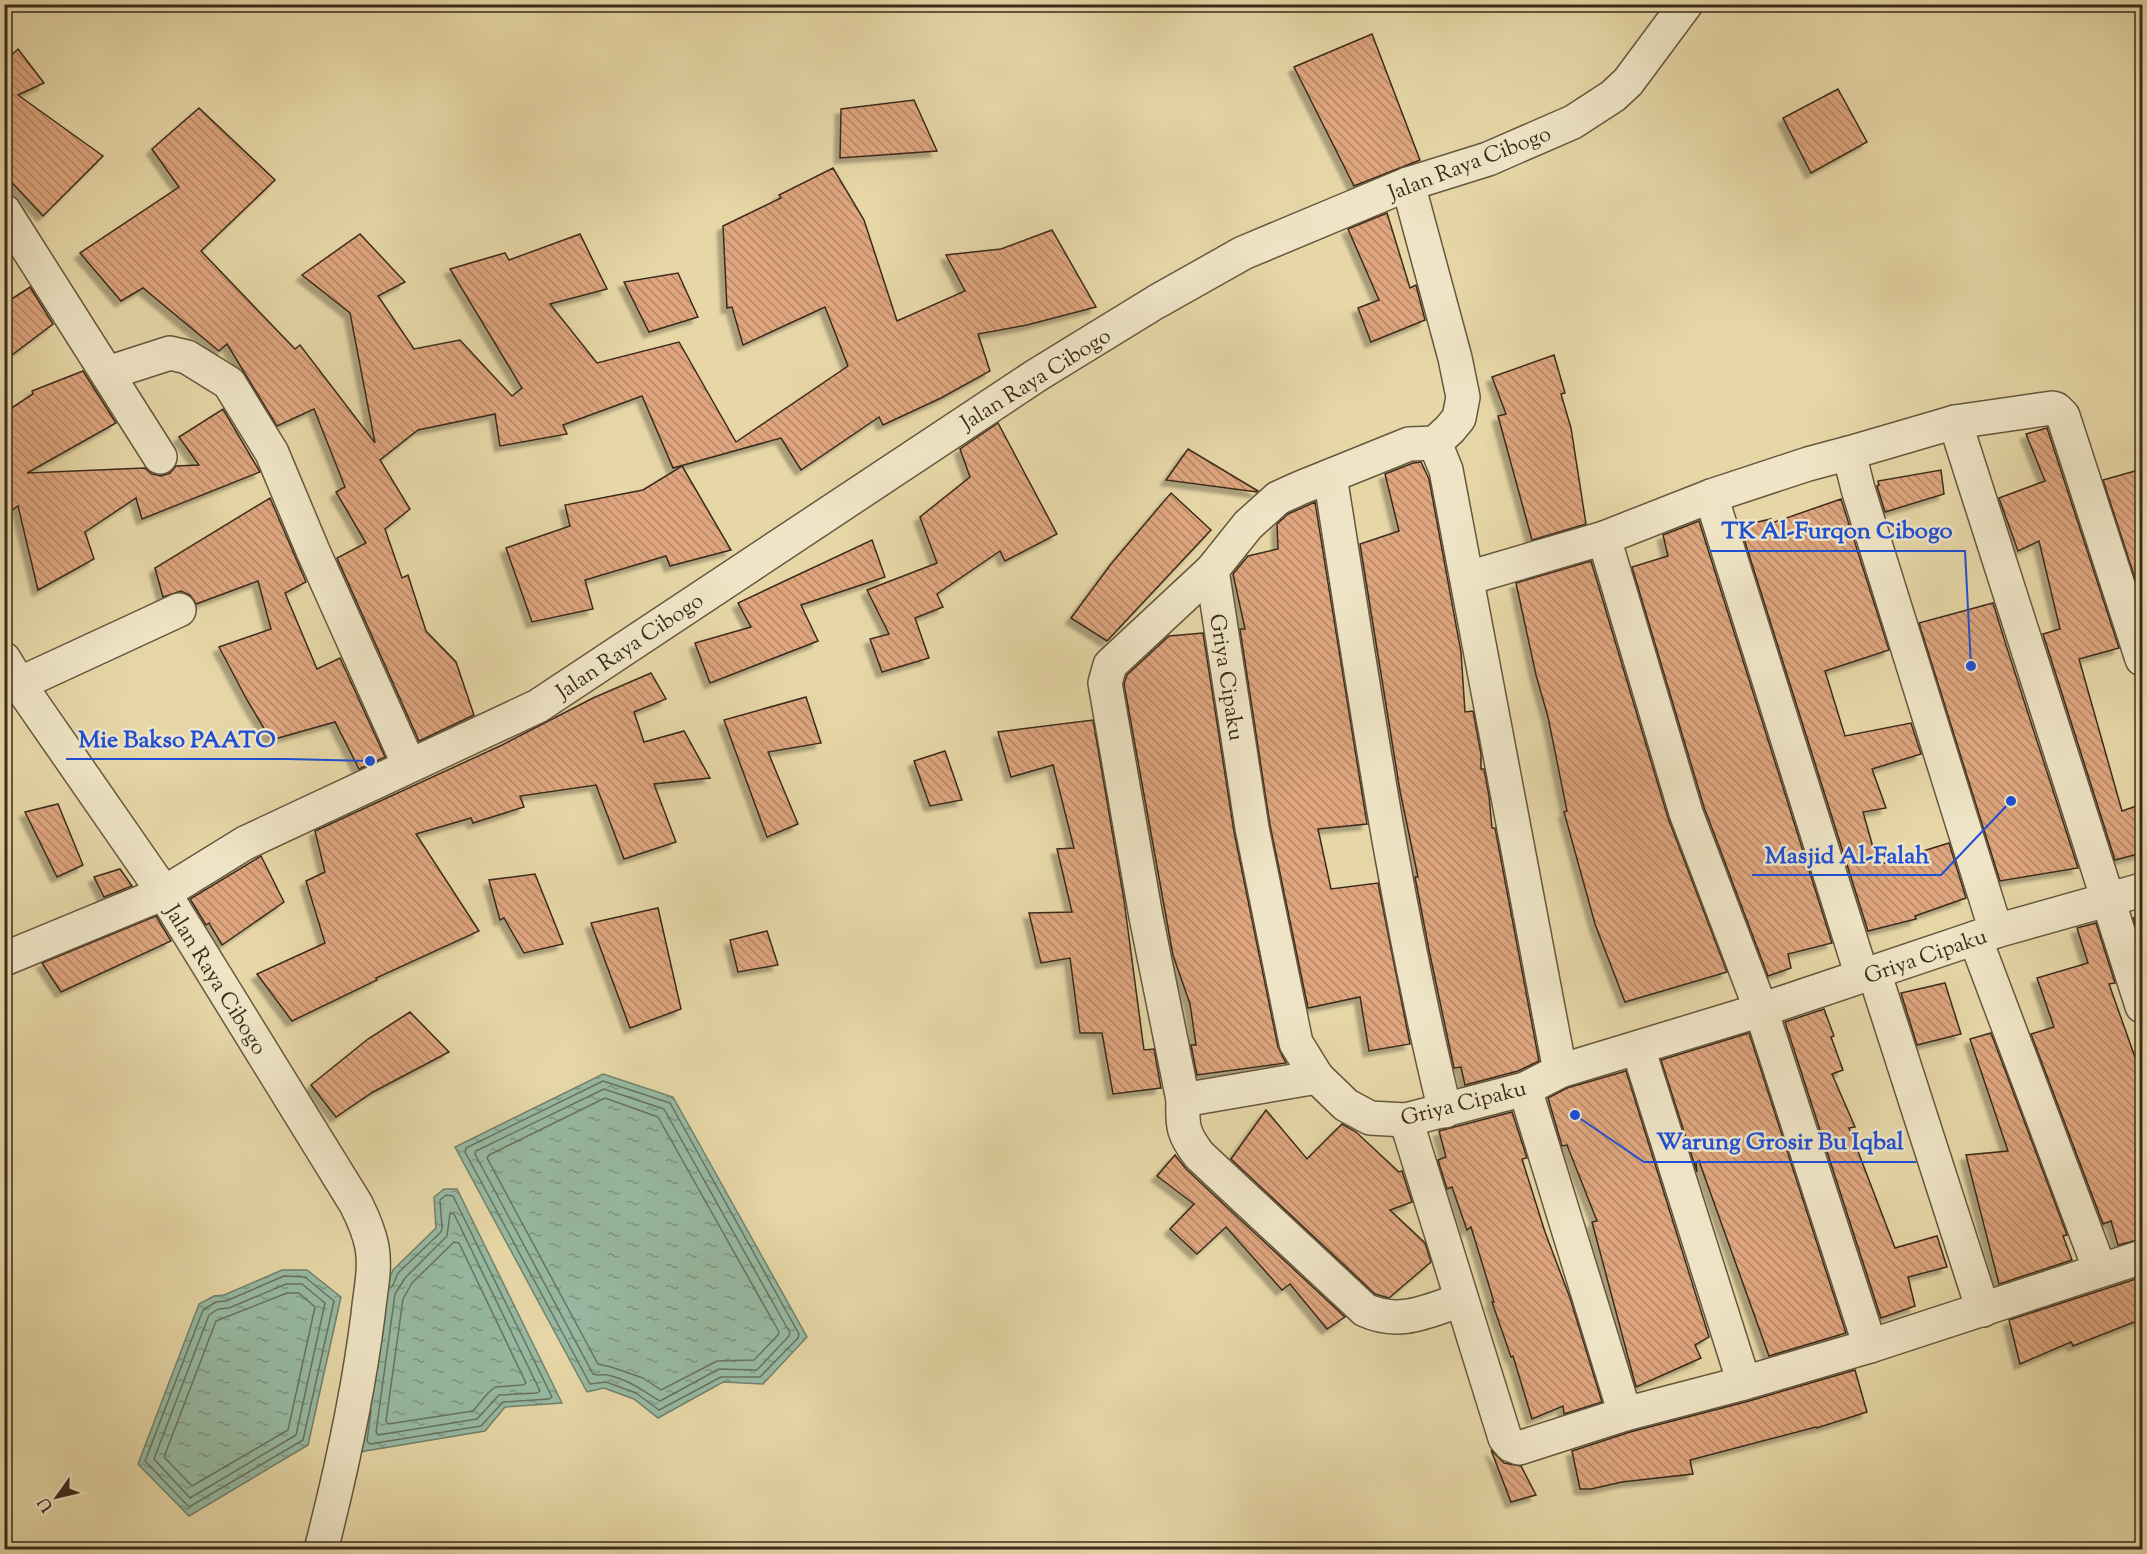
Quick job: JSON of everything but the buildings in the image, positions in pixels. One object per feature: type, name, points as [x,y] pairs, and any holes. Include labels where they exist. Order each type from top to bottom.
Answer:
[{"type":"street","name":"Jalan Raya Cibogo","points":[[321,1550],[344,1458],[362,1362],[373,1268],[372,1248],[366,1225],[356,1204],[164,893],[244,843],[538,706],[1027,382],[1156,302],[1243,253],[1408,184],[1488,159],[1573,122],[1613,96],[1628,82],[1686,4]]},
{"type":"street","points":[[1408,184],[1455,358],[1463,397],[1459,418],[1435,442],[1409,444],[1278,498],[1248,525],[1212,570],[1110,665],[1105,683],[1146,917],[1183,1100],[1182,1127],[1188,1140],[1199,1155],[1365,1310],[1378,1316],[1400,1319],[1461,1300]]},
{"type":"street","points":[[4,211],[160,457]]},
{"type":"street","points":[[108,373],[170,353],[187,357],[229,382],[272,453],[313,551],[409,765]]},
{"type":"street","points":[[1468,578],[1604,538],[1711,496],[1808,464],[1955,422],[2052,408],[2063,416],[2142,659]]},
{"type":"street","points":[[1955,422],[2142,1006]]},
{"type":"street","points":[[1435,442],[1446,470],[1468,578],[1560,1071]]},
{"type":"street","points":[[1849,453],[1985,934],[2100,1270]]},
{"type":"street","points":[[1330,476],[1396,874],[1429,1046],[1445,1111]]},
{"type":"street","points":[[1711,496],[1868,974],[1983,1311]]},
{"type":"street","points":[[1604,538],[1686,813],[1761,1010],[1870,1346]]},
{"type":"street","name":"Griya Cipaku","points":[[1212,570],[1252,828],[1296,1043],[1317,1077],[1346,1105],[1358,1113],[1382,1120],[1406,1120],[1525,1089],[1560,1071],[1761,1010],[2045,915],[2142,890]]},
{"type":"street","points":[[4,959],[164,893],[12,671],[179,610]]},
{"type":"street","points":[[1638,1048],[1744,1383]]},
{"type":"street","points":[[1183,1100],[1317,1077]]},
{"type":"street","points":[[1525,1089],[1625,1414]]},
{"type":"street","points":[[1406,1120],[1461,1300],[1508,1442],[1519,1448],[1625,1414],[1744,1383],[1870,1346],[1983,1311],[2142,1257]]},
{"type":"water","points":[[603,1074],[673,1097],[807,1337],[763,1384],[723,1382],[658,1418],[634,1399],[604,1388],[587,1392],[455,1147]]},
{"type":"water","points":[[444,1189],[457,1189],[562,1403],[505,1407],[485,1431],[359,1452],[388,1282],[393,1270],[436,1228],[434,1197]]},
{"type":"water","points":[[282,1270],[307,1270],[341,1297],[308,1445],[189,1516],[138,1464],[199,1304]]},
{"type":"place","name":"TK Al-Furqon Cibogo","points":[[1971,666]]},
{"type":"place","name":"Mie Bakso PAATO","points":[[370,761]]},
{"type":"place","name":"Masjid Al-Falah","points":[[2011,801]]},
{"type":"place","name":"Warung Grosir Bu Iqbal","points":[[1575,1115]]}]
